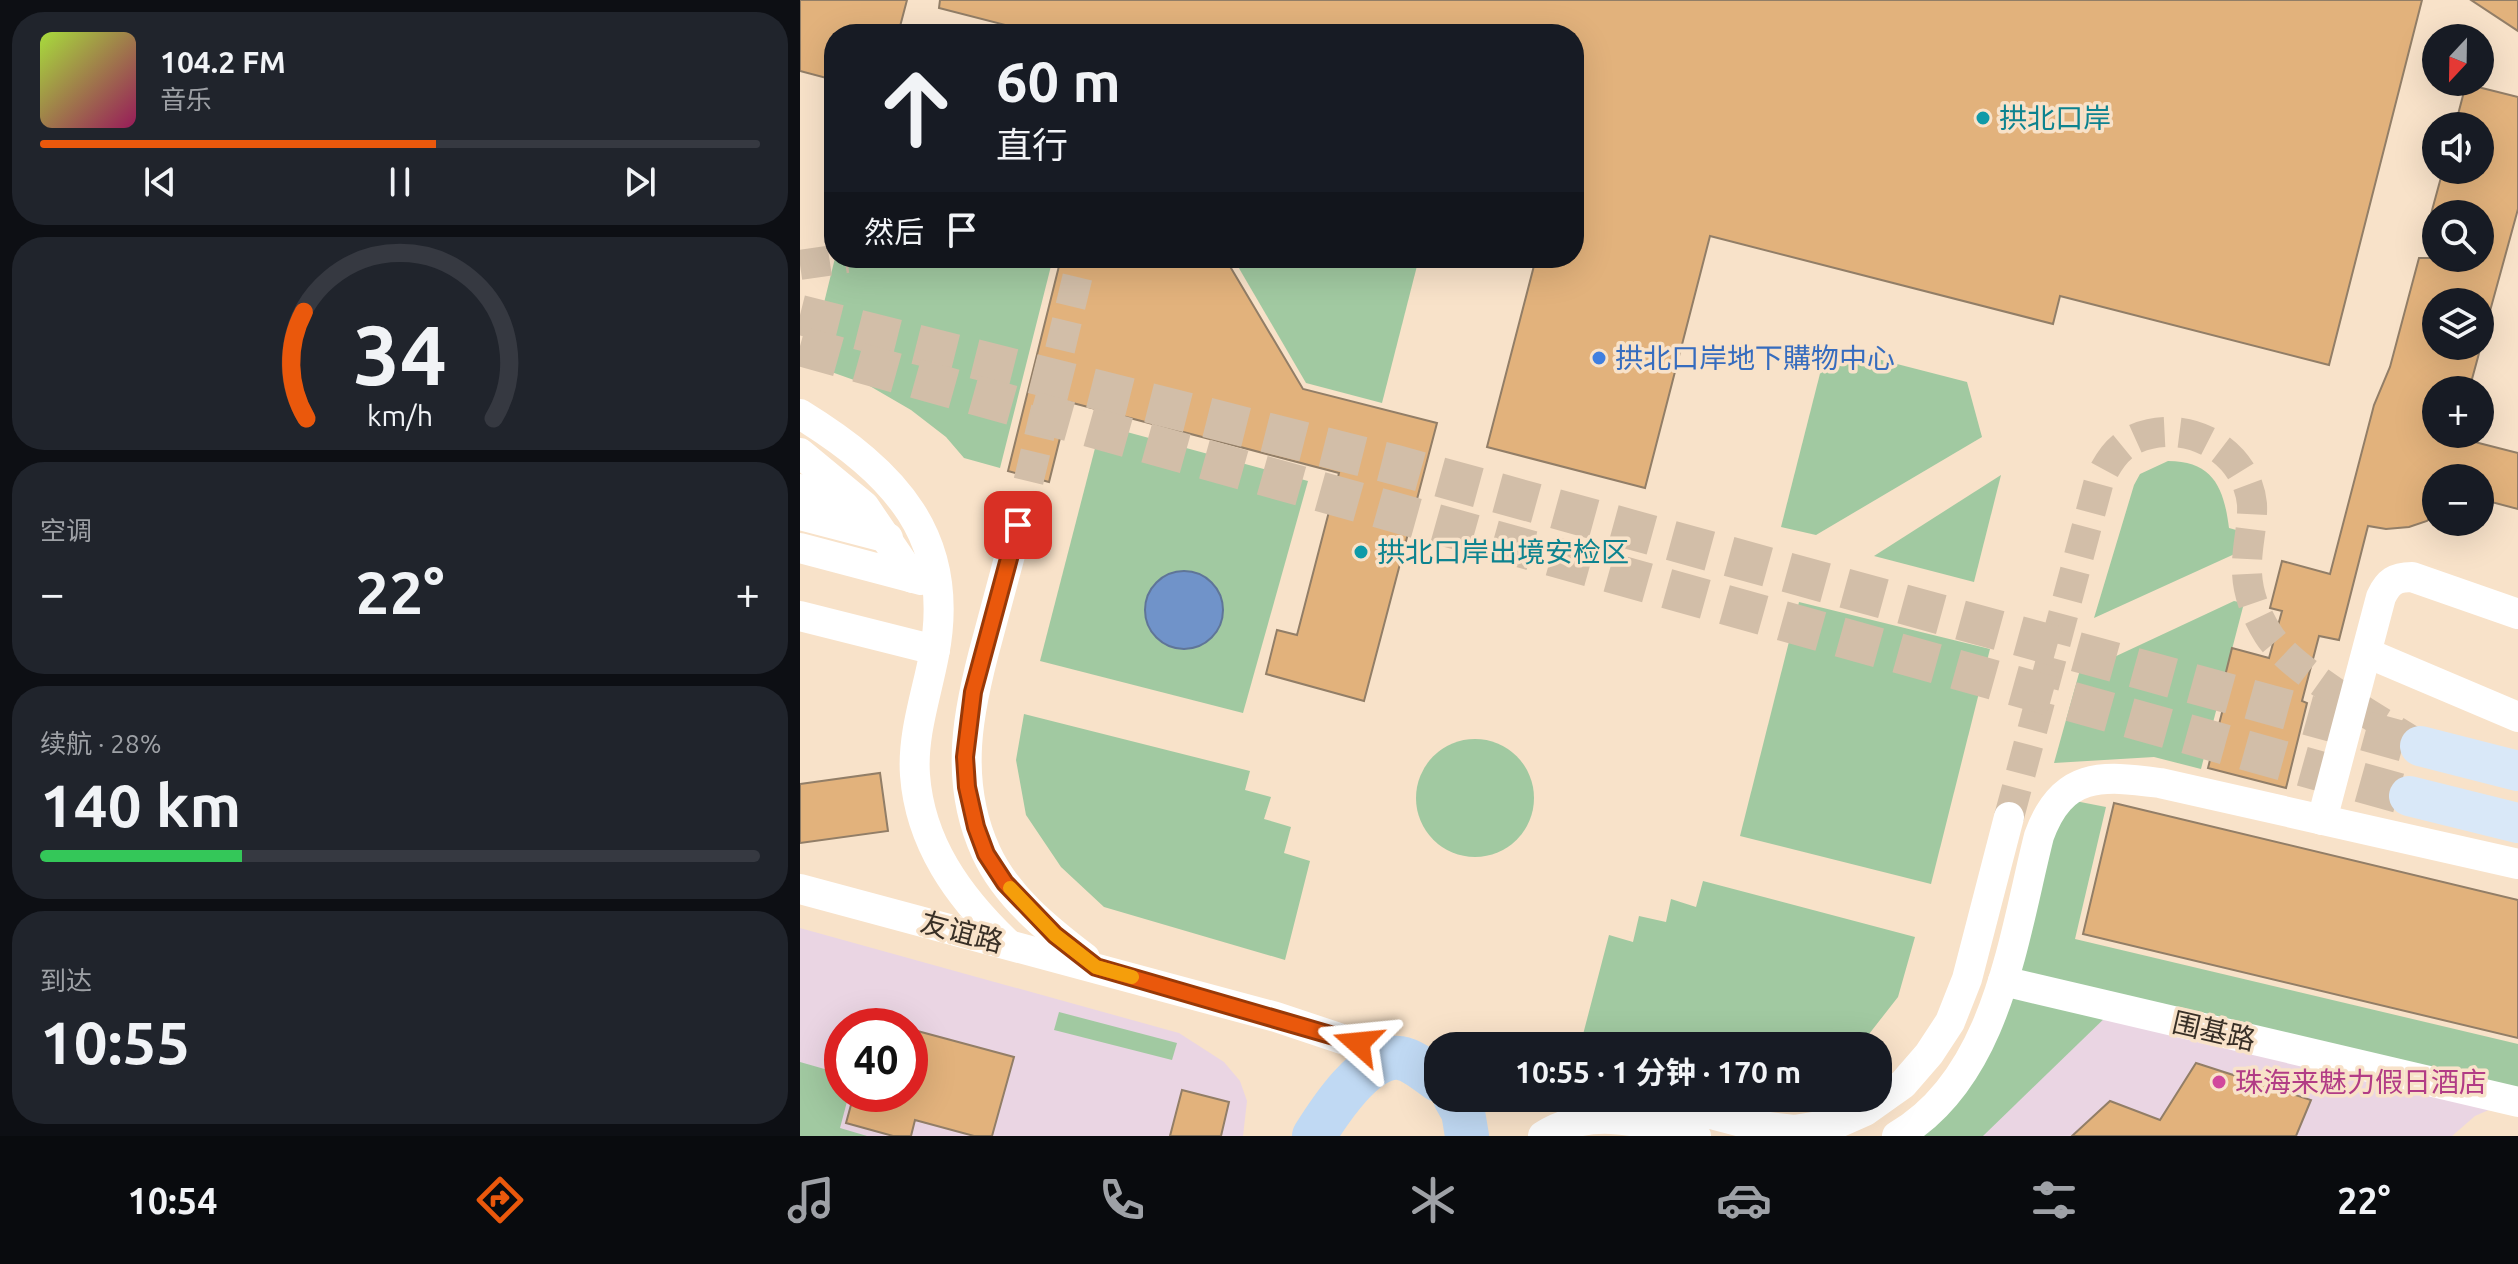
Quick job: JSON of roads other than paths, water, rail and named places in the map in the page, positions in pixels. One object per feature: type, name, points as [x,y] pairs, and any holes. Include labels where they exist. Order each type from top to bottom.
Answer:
[{"type":"highway","points":[[1314,1136],[1331,1108],[1357,1079],[1381,1063],[1399,1058],[1424,1070]]},
{"type":"highway","points":[[1463,1112],[1467,1136]]},
{"type":"main road","points":[[2420,746],[2518,771]]},
{"type":"main road","points":[[2409,796],[2518,823]]},
{"type":"street","points":[[800,414],[867,460],[899,493],[924,532],[933,556],[926,581]]},
{"type":"street","points":[[800,453],[808,476],[864,506],[926,581],[940,615],[915,757],[922,811],[934,850],[945,870],[969,905],[1007,943]]},
{"type":"street","points":[[800,515],[888,538]]},
{"type":"street","points":[[1018,525],[973,692],[966,731],[967,787],[986,854],[1005,883],[1055,935],[1096,967]]},
{"type":"street","points":[[800,548],[926,581]]},
{"type":"street","points":[[2322,820],[2381,597],[2389,583],[2412,577],[2518,614]]},
{"type":"street","points":[[800,616],[935,650]]},
{"type":"street","points":[[2367,653],[2518,717]]},
{"type":"street","points":[[1897,1136],[1941,1101],[1968,1065],[1988,1026],[2003,981],[2046,816],[2057,799],[2073,787],[2110,779],[2148,782],[2518,864]]},
{"type":"street","points":[[1892,1092],[1929,1054],[1950,1022],[1967,979],[2009,817]]},
{"type":"street","name":"友谊路","points":[[800,889],[1289,1020],[1399,1058]]},
{"type":"street","name":"围基路","points":[[2003,981],[2518,1102]]},
{"type":"street","points":[[1703,1112],[1753,1125],[1794,1130],[1838,1123],[1863,1112]]},
{"type":"street","points":[[1543,1136],[1568,1123],[1620,1117],[1696,1136]]},
{"type":"water","points":[[1184,571],[1199,574],[1211,583],[1220,595],[1223,610],[1220,625],[1211,637],[1199,646],[1184,649],[1169,646],[1157,637],[1148,625],[1145,610],[1148,595],[1157,583],[1169,574]]},
{"type":"tunnel","points":[[800,265],[824,261]]},
{"type":"tunnel","points":[[1018,525],[1080,268]]},
{"type":"tunnel","points":[[800,315],[1396,465],[2420,746]]},
{"type":"tunnel","points":[[800,346],[2409,796]]},
{"type":"tunnel","points":[[2009,817],[2099,481],[2124,445],[2150,434],[2185,433],[2202,438],[2230,457],[2241,471],[2252,504],[2248,583],[2255,610],[2268,634],[2279,648],[2315,679],[2420,746]]},
{"type":"place","name":"拱北口岸","points":[[1983,118]]},
{"type":"place","name":"拱北口岸地下購物中心","points":[[1599,358]]},
{"type":"place","name":"拱北口岸出境安检区","points":[[1361,552]]},
{"type":"place","name":"珠海来魅力假日酒店","points":[[2219,1082]]}]
